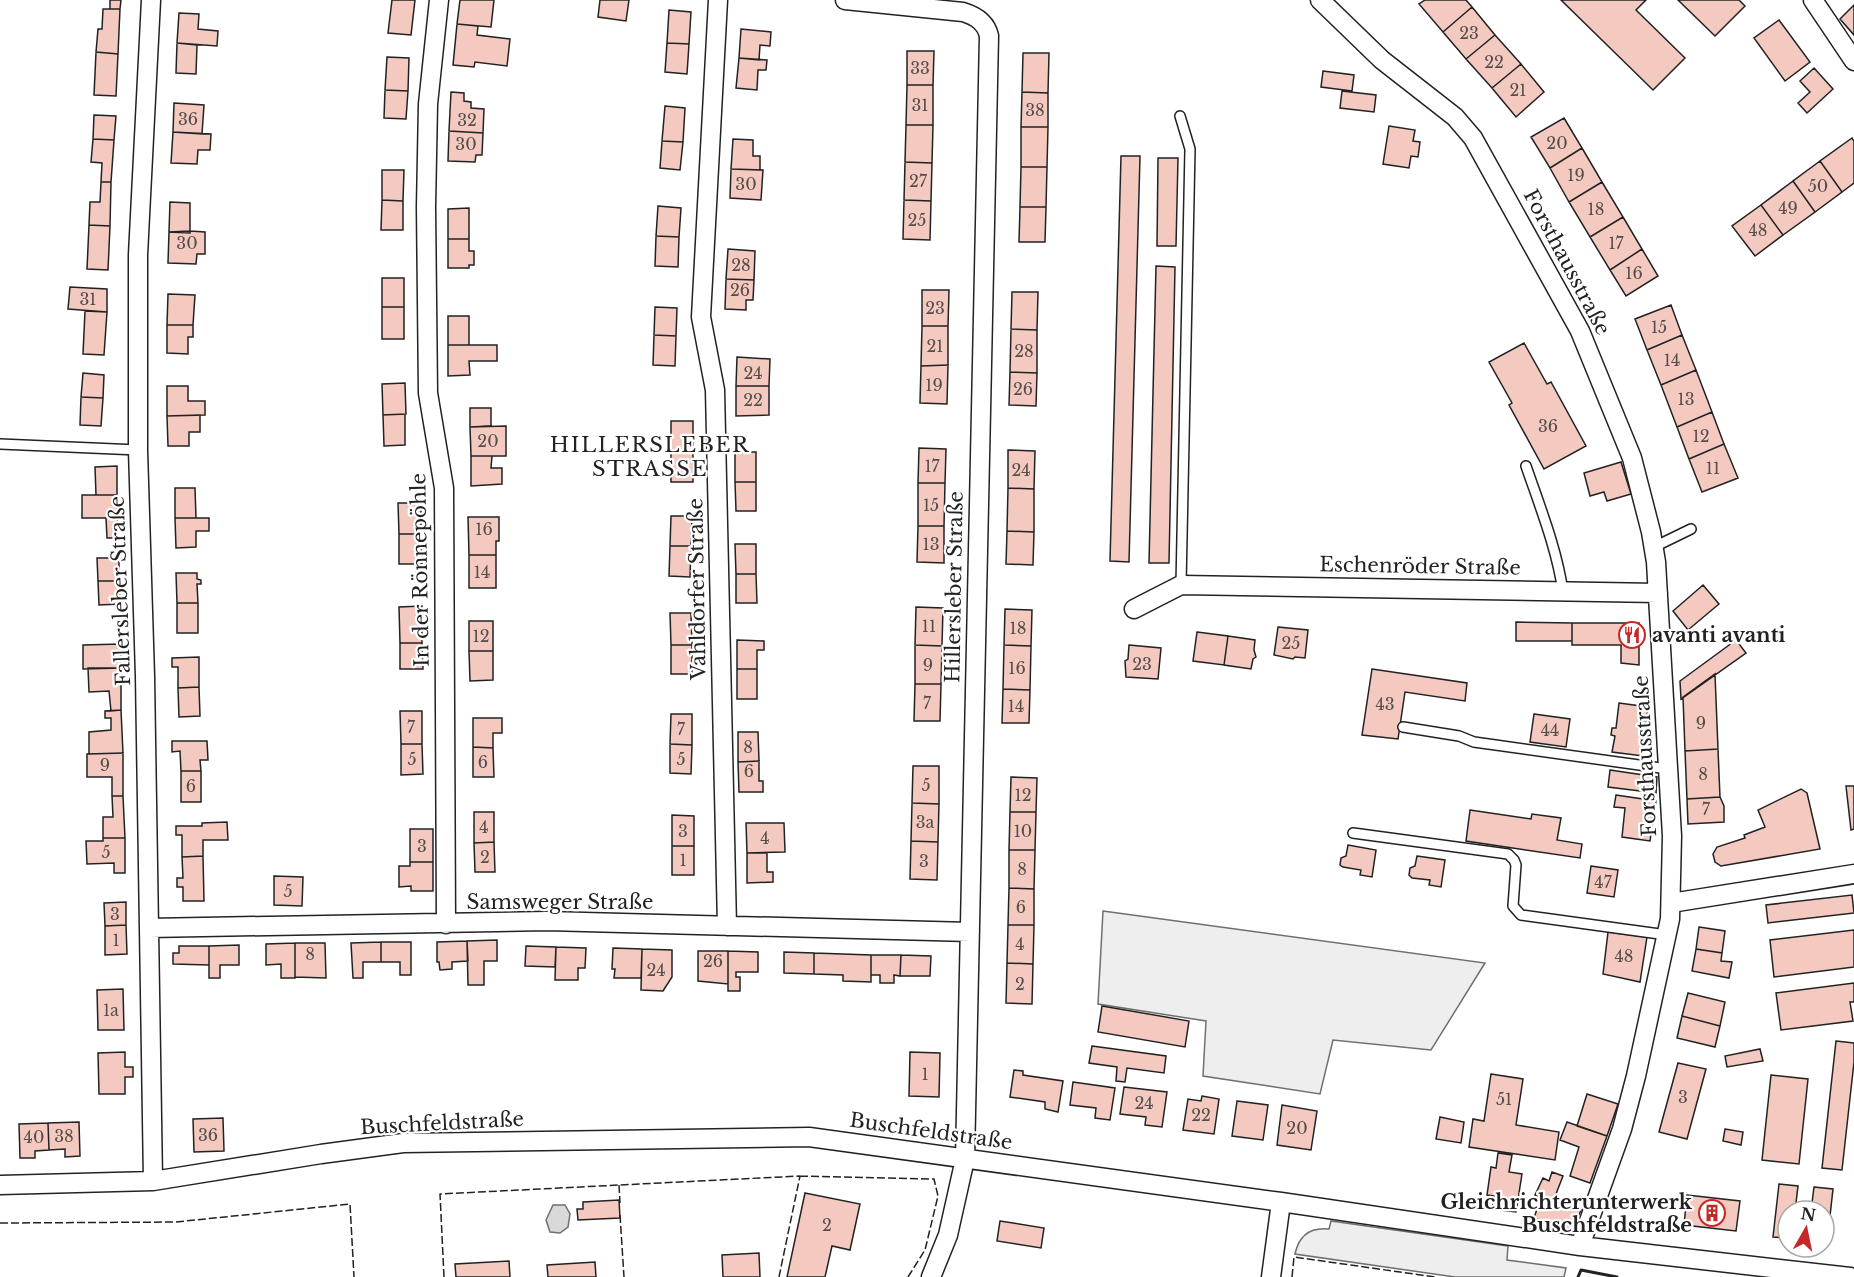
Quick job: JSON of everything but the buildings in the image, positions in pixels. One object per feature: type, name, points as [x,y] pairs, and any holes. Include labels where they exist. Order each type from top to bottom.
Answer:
[{"type":"street","name":"Fallersleber Straße","points":[[151,0],[138,255],[138,450],[153,1181]]},
{"type":"street","name":"In der Rönnepöhle","points":[[439,0],[428,104],[426,207],[428,393],[444,488],[446,924]]},
{"type":"street","name":"Vahldorfer Straße","points":[[718,0],[701,317],[715,390],[727,926]]},
{"type":"street","name":"Hillersleber Straße","points":[[845,0],[958,11],[979,19],[986,26],[989,36],[965,1159],[948,1235],[932,1277]]},
{"type":"street","name":"Forsthausstraße","points":[[1320,0],[1383,60],[1455,117],[1473,138],[1580,331],[1632,458],[1654,547],[1672,836],[1671,903],[1667,935],[1622,1129],[1580,1246]]},
{"type":"street","points":[[1813,0],[1854,61]]},
{"type":"street","name":"Eschenröder Straße","points":[[1134,609],[1181,585],[1658,592]]},
{"type":"street","points":[[1671,903],[1854,874]]},
{"type":"street","name":"Samsweger Straße","points":[[149,928],[548,921],[970,932]]},
{"type":"street","name":"Buschfeldstraße","points":[[0,1185],[153,1181],[404,1143],[809,1137],[1580,1246],[1850,1277]]},
{"type":"street","points":[[1271,1277],[1281,1202]]},
{"type":"lane","points":[[1180,116],[1190,149],[1181,585]]},
{"type":"lane","points":[[0,444],[138,450]]},
{"type":"lane","points":[[1526,466],[1561,577],[1563,592]]},
{"type":"lane","points":[[1654,547],[1691,529]]},
{"type":"lane","points":[[1402,727],[1459,736],[1474,742],[1668,769]]},
{"type":"lane","points":[[1353,833],[1508,854],[1516,866],[1513,906],[1521,915],[1667,935]]},
{"type":"shaded area","points":[[1103,911],[1485,963],[1431,1050],[1333,1040],[1320,1094],[1203,1076],[1206,1021],[1098,1004]]},
{"type":"shaded area","points":[[553,1205],[565,1205],[570,1214],[568,1227],[560,1233],[550,1232],[546,1220]]},
{"type":"shaded area","points":[[1331,1221],[1508,1246],[1507,1260],[1566,1268],[1564,1277],[1455,1277],[1295,1254],[1299,1242],[1306,1234],[1316,1229],[1329,1229]]},
{"type":"fence","points":[[800,1176],[934,1179],[938,1196],[925,1250],[908,1277]]},
{"type":"fence","points":[[444,1277],[440,1194],[800,1176],[779,1277]]},
{"type":"fence","points":[[619,1185],[620,1203]]},
{"type":"fence","points":[[0,1223],[176,1222],[350,1204],[354,1277]]},
{"type":"fence","points":[[620,1215],[624,1277]]},
{"type":"fence","points":[[1292,1277],[1294,1257],[1435,1277]]},
{"type":"wall","points":[[1578,1277],[1581,1270],[1617,1277]]},
{"type":"place","name":"avanti avanti","points":[[1632,635]]},
{"type":"place","name":"Gleichrichterunterwerk Buschfeldstraße","points":[[1712,1213]]},
{"type":"district","name":"HILLERSLEBER STRASSE","points":[[650,457]]}]
